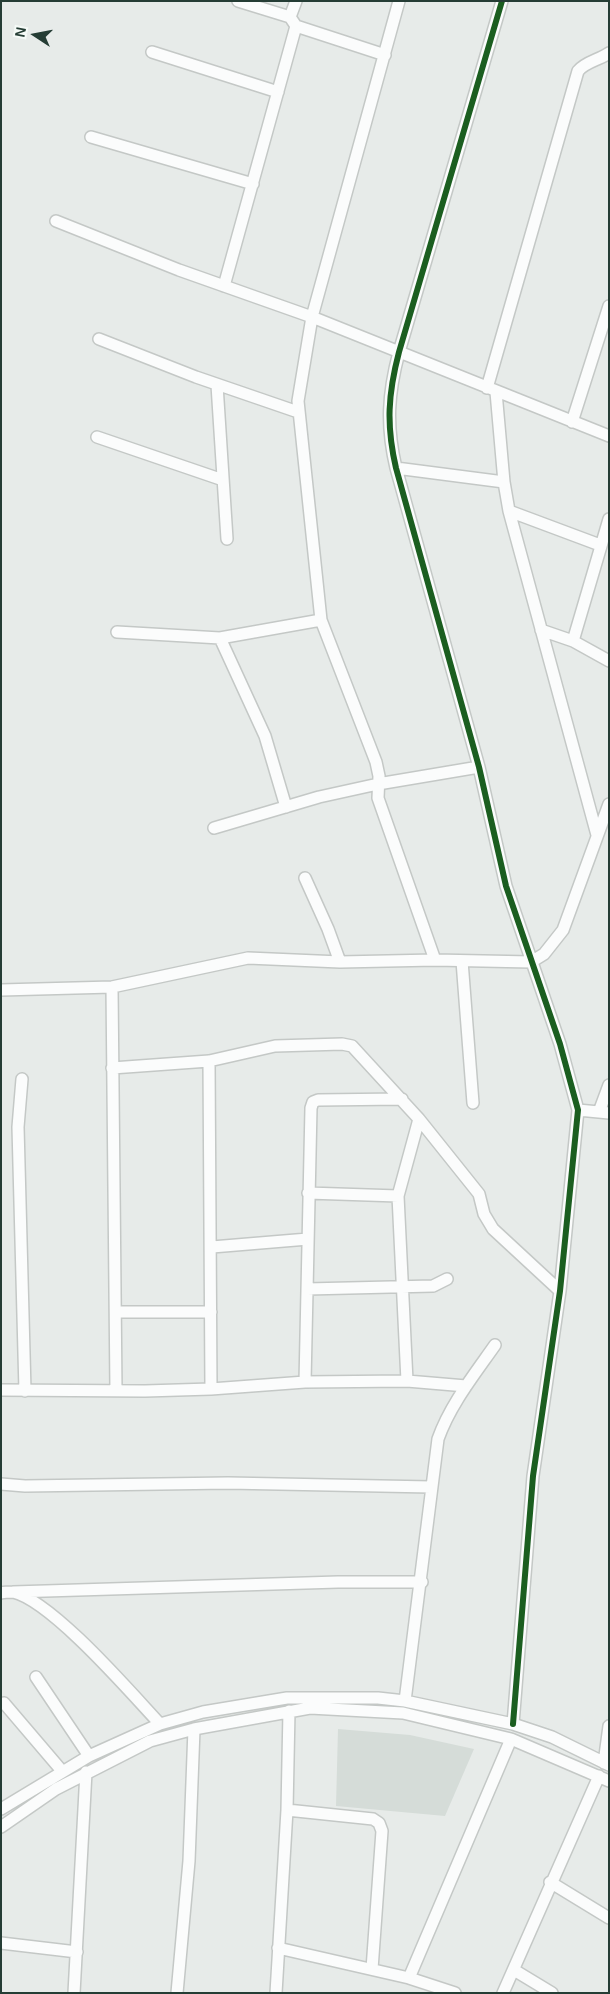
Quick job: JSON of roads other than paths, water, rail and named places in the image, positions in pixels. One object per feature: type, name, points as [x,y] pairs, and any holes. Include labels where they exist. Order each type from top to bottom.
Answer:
[{"type":"street","points":[[238,1],[385,55]]},
{"type":"street","points":[[224,286],[278,92],[296,1]]},
{"type":"street","points":[[399,1],[312,317],[298,412],[321,620],[376,762],[378,798],[435,960]]},
{"type":"street","points":[[502,1],[398,352],[391,383],[388,419],[396,468],[479,768],[506,886],[560,1044],[578,1110],[560,1291],[533,1476],[513,1724]]},
{"type":"street","points":[[152,52],[278,92]]},
{"type":"street","points":[[597,835],[509,512],[491,390],[578,71],[583,64],[593,62],[609,53]]},
{"type":"street","points":[[92,137],[253,184]]},
{"type":"street","points":[[56,221],[224,286],[312,317],[609,436]]},
{"type":"street","points":[[572,422],[609,306]]},
{"type":"street","points":[[100,339],[217,385],[298,412]]},
{"type":"street","points":[[217,385],[227,539]]},
{"type":"street","points":[[97,437],[223,480]]},
{"type":"street","points":[[396,468],[504,482]]},
{"type":"street","points":[[509,512],[600,545]]},
{"type":"street","points":[[572,641],[609,518]]},
{"type":"street","points":[[117,632],[220,638],[321,620]]},
{"type":"street","points":[[542,630],[572,641],[609,661]]},
{"type":"street","points":[[220,638],[265,736],[286,807]]},
{"type":"street","points":[[214,828],[286,807],[378,784],[479,768]]},
{"type":"street","points":[[1,990],[112,987],[248,958],[340,962],[435,960],[531,962],[544,954],[563,930],[609,804]]},
{"type":"street","points":[[305,878],[328,929],[340,962]]},
{"type":"street","points":[[462,962],[474,1103]]},
{"type":"street","points":[[112,987],[116,1391]]},
{"type":"street","points":[[112,1068],[210,1061],[275,1046],[348,1044],[357,1049],[402,1099],[479,1194],[484,1214],[493,1229],[560,1291]]},
{"type":"street","points":[[210,1061],[211,1389]]},
{"type":"street","points":[[22,1079],[18,1127],[24,1391]]},
{"type":"street","points":[[578,1110],[604,1112],[609,1085]]},
{"type":"street","points":[[305,1382],[308,1193],[311,1108],[313,1102],[318,1100],[402,1099]]},
{"type":"street","points":[[407,1381],[398,1196],[419,1120]]},
{"type":"street","points":[[308,1193],[398,1196]]},
{"type":"street","points":[[212,1247],[308,1239]]},
{"type":"street","points":[[307,1290],[439,1285],[447,1279]]},
{"type":"street","points":[[116,1312],[211,1312]]},
{"type":"street","points":[[405,1701],[422,1582],[430,1487],[438,1439],[442,1426],[466,1386],[495,1345]]},
{"type":"street","points":[[1,1390],[116,1391],[211,1389],[305,1382],[407,1381],[466,1386]]},
{"type":"street","points":[[1,1484],[34,1486],[228,1483],[430,1487]]},
{"type":"street","points":[[7,1592],[338,1582],[422,1582]]},
{"type":"street","points":[[7,1592],[50,1614],[63,1624],[160,1724]]},
{"type":"street","points":[[36,1677],[88,1756]]},
{"type":"street","points":[[1,1810],[88,1756],[160,1724],[203,1712],[287,1698],[378,1698],[405,1701],[513,1724],[552,1737],[606,1764],[609,1726]]},
{"type":"street","points":[[4,1703],[62,1771]]},
{"type":"street","points":[[1,1827],[56,1789],[150,1741],[194,1729],[289,1711],[310,1708],[404,1713],[511,1739],[604,1778],[550,1882],[503,1993]]},
{"type":"street","points":[[276,1993],[287,1810],[289,1711]]},
{"type":"street","points":[[177,1993],[189,1861],[194,1729]]},
{"type":"street","points":[[409,1978],[511,1739]]},
{"type":"street","points":[[74,1993],[86,1772]]},
{"type":"street","points":[[287,1810],[373,1819],[379,1823],[382,1831],[372,1970]]},
{"type":"street","points":[[550,1882],[609,1918]]},
{"type":"street","points":[[1,1943],[77,1952]]},
{"type":"street","points":[[278,1948],[409,1978],[455,1993]]},
{"type":"street","points":[[514,1970],[552,1993]]}]
